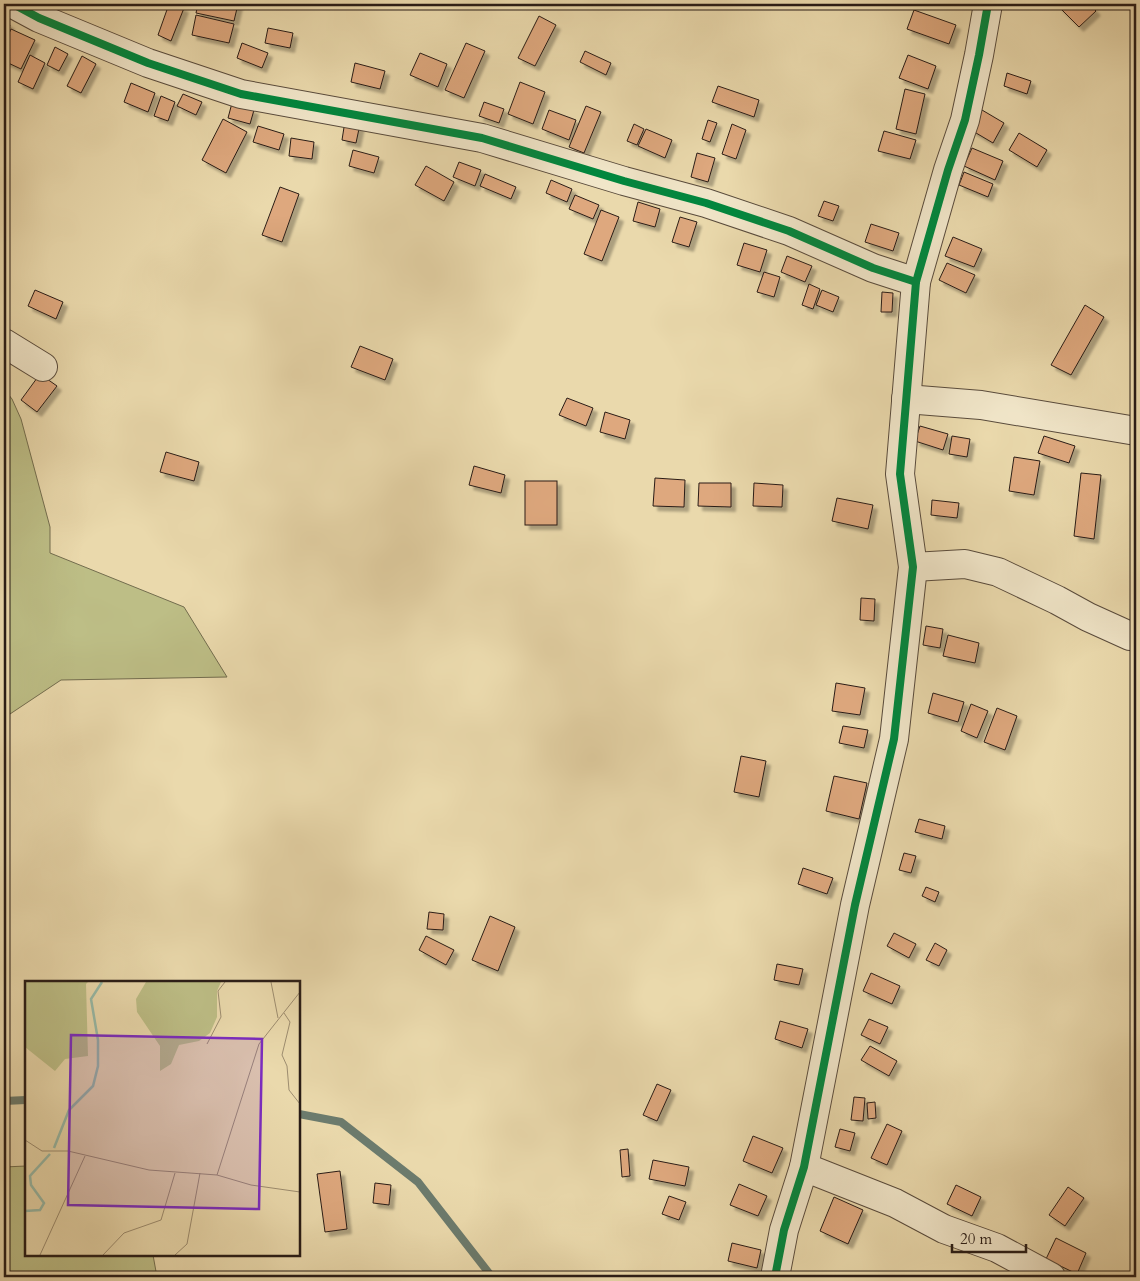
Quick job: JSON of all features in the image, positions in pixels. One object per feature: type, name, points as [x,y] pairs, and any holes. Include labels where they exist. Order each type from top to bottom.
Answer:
[{"type":"street","points":[[13,4],[39,18],[148,63],[241,94],[482,138],[715,206],[789,231],[873,268],[916,282]]},
{"type":"street","points":[[775,1277],[784,1230],[804,1167],[856,905],[894,739],[913,567],[900,474],[916,282],[948,170],[965,120],[988,4]]},
{"type":"street","points":[[4,344],[43,367]]},
{"type":"street","points":[[906,398],[981,405],[1136,431]]},
{"type":"street","points":[[913,567],[965,564],[998,572],[1088,617],[1130,636],[1136,636]]},
{"type":"street","points":[[804,1167],[895,1203],[944,1229],[996,1248],[1051,1277]]},
{"type":"green space","points":[[4,389],[12,399],[21,419],[50,527],[50,553],[184,607],[227,677],[61,680],[4,718]]},
{"type":"green space","points":[[25,1166],[25,1256],[153,1256],[157,1277],[4,1277],[4,1167]]},
{"type":"building","points":[[169,4],[184,8],[171,41],[158,35]]},
{"type":"building","points":[[198,4],[238,4],[234,21],[196,13]]},
{"type":"building","points":[[1060,4],[1089,4],[1096,11],[1079,27],[1058,6]]},
{"type":"building","points":[[914,10],[956,25],[949,44],[907,29]]},
{"type":"building","points":[[196,15],[234,24],[229,43],[192,35]]},
{"type":"building","points":[[539,16],[556,25],[535,66],[518,58]]},
{"type":"building","points":[[4,21],[10,25],[4,38]]},
{"type":"building","points":[[268,28],[293,33],[290,48],[265,43]]},
{"type":"building","points":[[11,29],[35,40],[21,69],[4,61],[4,45]]},
{"type":"building","points":[[242,43],[268,53],[262,68],[237,58]]},
{"type":"building","points":[[466,43],[485,51],[464,98],[445,90]]},
{"type":"building","points":[[55,47],[68,54],[59,71],[47,65]]},
{"type":"building","points":[[585,51],[611,63],[606,75],[580,62]]},
{"type":"building","points":[[420,53],[447,64],[438,87],[410,75]]},
{"type":"building","points":[[30,55],[45,63],[33,89],[18,82]]},
{"type":"building","points":[[908,55],[936,66],[928,89],[899,78]]},
{"type":"building","points":[[82,56],[96,64],[81,93],[67,86]]},
{"type":"building","points":[[355,63],[385,71],[380,89],[351,82]]},
{"type":"building","points":[[1007,73],[1031,81],[1027,94],[1004,86]]},
{"type":"building","points":[[520,82],[545,92],[533,124],[508,114]]},
{"type":"building","points":[[131,83],[155,93],[148,112],[124,102]]},
{"type":"building","points":[[718,86],[759,100],[754,117],[712,102]]},
{"type":"building","points":[[905,89],[925,94],[916,134],[896,129]]},
{"type":"building","points":[[183,94],[202,102],[196,115],[177,106]]},
{"type":"building","points":[[161,96],[175,102],[168,121],[154,116]]},
{"type":"building","points":[[484,102],[504,109],[499,123],[479,116]]},
{"type":"building","points":[[232,103],[254,110],[250,124],[228,118]]},
{"type":"building","points":[[586,106],[601,112],[584,153],[569,147]]},
{"type":"building","points":[[549,110],[576,120],[569,140],[542,129]]},
{"type":"building","points":[[982,110],[1004,123],[993,143],[971,130]]},
{"type":"building","points":[[223,119],[247,132],[226,173],[202,160]]},
{"type":"building","points":[[708,120],[717,123],[710,142],[702,139]]},
{"type":"building","points":[[345,121],[360,124],[356,143],[342,140]]},
{"type":"building","points":[[634,124],[644,129],[637,145],[627,141]]},
{"type":"building","points":[[732,124],[746,130],[736,159],[722,154]]},
{"type":"building","points":[[258,126],[284,134],[279,150],[253,142]]},
{"type":"building","points":[[646,129],[672,140],[665,158],[638,146]]},
{"type":"building","points":[[884,131],[916,140],[910,159],[878,151]]},
{"type":"building","points":[[1019,133],[1047,150],[1037,167],[1009,150]]},
{"type":"building","points":[[291,138],[314,142],[312,159],[289,156]]},
{"type":"building","points":[[972,148],[1003,161],[995,180],[964,166]]},
{"type":"building","points":[[353,150],[379,157],[374,173],[349,166]]},
{"type":"building","points":[[697,153],[715,158],[708,182],[691,177]]},
{"type":"building","points":[[459,162],[481,170],[475,186],[453,177]]},
{"type":"building","points":[[426,166],[454,182],[444,201],[415,185]]},
{"type":"building","points":[[964,172],[993,184],[988,197],[959,185]]},
{"type":"building","points":[[485,174],[516,187],[511,199],[480,186]]},
{"type":"building","points":[[551,180],[572,189],[567,202],[546,193]]},
{"type":"building","points":[[280,187],[299,194],[282,242],[262,235]]},
{"type":"building","points":[[575,195],[599,205],[593,219],[569,209]]},
{"type":"building","points":[[824,201],[839,206],[833,221],[818,216]]},
{"type":"building","points":[[638,202],[660,209],[655,227],[633,221]]},
{"type":"building","points":[[601,210],[619,217],[602,261],[584,254]]},
{"type":"building","points":[[680,217],[697,222],[689,247],[672,242]]},
{"type":"building","points":[[871,224],[899,233],[893,251],[865,242]]},
{"type":"building","points":[[953,237],[982,249],[974,267],[945,256]]},
{"type":"building","points":[[744,243],[767,250],[760,272],[737,265]]},
{"type":"building","points":[[787,256],[812,266],[805,282],[781,272]]},
{"type":"building","points":[[947,263],[975,275],[966,293],[939,280]]},
{"type":"building","points":[[764,272],[780,277],[774,297],[757,292]]},
{"type":"building","points":[[809,284],[820,289],[813,309],[802,305]]},
{"type":"building","points":[[35,290],[63,302],[56,319],[28,306]]},
{"type":"building","points":[[822,290],[839,297],[833,312],[816,305]]},
{"type":"building","points":[[882,292],[893,293],[892,312],[881,312]]},
{"type":"building","points":[[1085,305],[1104,317],[1071,375],[1051,365]]},
{"type":"building","points":[[360,346],[393,359],[385,380],[351,367]]},
{"type":"building","points":[[40,374],[57,386],[37,412],[21,400]]},
{"type":"building","points":[[567,398],[593,408],[586,426],[559,415]]},
{"type":"building","points":[[605,412],[630,420],[625,439],[600,432]]},
{"type":"building","points":[[920,426],[948,434],[943,450],[915,441]]},
{"type":"building","points":[[952,436],[970,439],[967,457],[949,454]]},
{"type":"building","points":[[1044,436],[1075,446],[1069,463],[1038,453]]},
{"type":"building","points":[[166,452],[199,462],[194,481],[160,472]]},
{"type":"building","points":[[1014,457],[1040,461],[1034,495],[1009,491]]},
{"type":"building","points":[[474,466],[505,475],[501,493],[469,485]]},
{"type":"building","points":[[1081,473],[1101,475],[1094,539],[1074,536]]},
{"type":"building","points":[[655,478],[685,480],[684,507],[653,506]]},
{"type":"building","points":[[525,481],[557,481],[557,525],[525,525]]},
{"type":"building","points":[[699,483],[731,483],[731,507],[698,506]]},
{"type":"building","points":[[754,483],[783,485],[782,507],[753,506]]},
{"type":"building","points":[[837,498],[873,505],[868,529],[832,521]]},
{"type":"building","points":[[932,500],[959,503],[957,518],[931,515]]},
{"type":"building","points":[[861,598],[875,599],[874,621],[860,620]]},
{"type":"building","points":[[926,626],[943,629],[940,648],[923,645]]},
{"type":"building","points":[[948,635],[979,643],[975,663],[943,656]]},
{"type":"building","points":[[836,683],[865,688],[860,715],[832,711]]},
{"type":"building","points":[[933,693],[964,702],[958,722],[928,713]]},
{"type":"building","points":[[971,704],[988,711],[977,738],[961,731]]},
{"type":"building","points":[[997,708],[1017,716],[1005,750],[984,742]]},
{"type":"building","points":[[843,726],[868,730],[864,748],[839,743]]},
{"type":"building","points":[[741,756],[766,761],[759,797],[734,792]]},
{"type":"building","points":[[834,776],[867,783],[859,819],[826,811]]},
{"type":"building","points":[[919,819],[945,826],[942,839],[915,832]]},
{"type":"building","points":[[904,853],[916,856],[911,873],[899,870]]},
{"type":"building","points":[[803,868],[833,878],[827,894],[798,884]]},
{"type":"building","points":[[926,887],[939,892],[935,902],[922,896]]},
{"type":"building","points":[[429,912],[444,914],[443,930],[427,929]]},
{"type":"building","points":[[490,916],[515,927],[498,971],[472,960]]},
{"type":"building","points":[[894,933],[916,944],[909,958],[887,946]]},
{"type":"building","points":[[426,936],[454,950],[446,965],[419,950]]},
{"type":"building","points":[[935,943],[947,950],[939,966],[926,960]]},
{"type":"building","points":[[777,964],[803,969],[799,985],[774,980]]},
{"type":"building","points":[[871,973],[900,986],[892,1004],[863,991]]},
{"type":"building","points":[[869,1019],[888,1027],[880,1044],[861,1035]]},
{"type":"building","points":[[780,1021],[808,1029],[802,1048],[775,1039]]},
{"type":"building","points":[[870,1046],[897,1061],[889,1076],[861,1060]]},
{"type":"building","points":[[657,1084],[671,1090],[657,1121],[643,1115]]},
{"type":"building","points":[[854,1097],[865,1098],[863,1121],[851,1120]]},
{"type":"building","points":[[875,1102],[876,1118],[868,1119],[867,1103]]},
{"type":"building","points":[[887,1124],[902,1131],[887,1165],[871,1158]]},
{"type":"building","points":[[840,1129],[855,1133],[850,1151],[835,1147]]},
{"type":"building","points":[[753,1136],[783,1148],[772,1173],[743,1161]]},
{"type":"building","points":[[628,1149],[630,1176],[622,1177],[620,1150]]},
{"type":"building","points":[[653,1160],[689,1167],[685,1186],[649,1179]]},
{"type":"building","points":[[340,1171],[347,1229],[325,1232],[317,1174]]},
{"type":"building","points":[[375,1183],[391,1185],[389,1205],[373,1203]]},
{"type":"building","points":[[739,1184],[767,1196],[758,1216],[730,1205]]},
{"type":"building","points":[[956,1185],[981,1197],[972,1216],[947,1204]]},
{"type":"building","points":[[1068,1187],[1084,1198],[1065,1226],[1049,1215]]},
{"type":"building","points":[[669,1196],[686,1202],[679,1220],[662,1214]]},
{"type":"building","points":[[834,1197],[863,1210],[848,1244],[820,1231]]},
{"type":"building","points":[[1056,1238],[1086,1253],[1077,1274],[1046,1259]]},
{"type":"building","points":[[732,1243],[761,1250],[757,1268],[728,1261]]},
{"type":"waterway","points":[[4,1101],[25,1100]]},
{"type":"waterway","points":[[300,1114],[341,1122],[418,1182],[492,1277]]},
{"type":"cycle path","points":[[13,4],[39,18],[148,63],[241,94],[482,138],[624,181],[706,203],[789,231],[873,268],[916,282]]},
{"type":"cycle path","points":[[775,1277],[784,1230],[804,1167],[855,905],[894,739],[913,567],[900,474],[916,282],[948,170],[965,120],[988,4]]}]
